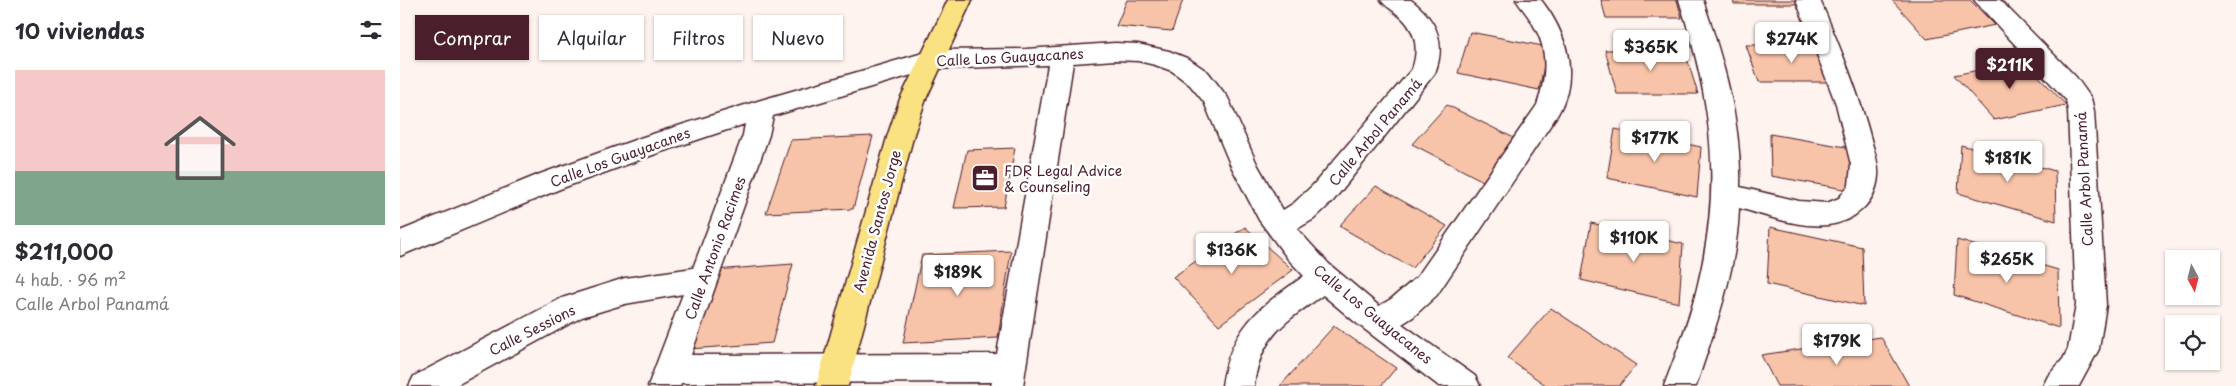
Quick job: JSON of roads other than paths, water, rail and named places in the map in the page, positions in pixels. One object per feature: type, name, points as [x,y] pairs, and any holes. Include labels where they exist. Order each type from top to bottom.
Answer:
[{"type":"main road","name":"Avenida Santos Jorge","points":[[835,377],[901,134],[913,99],[960,0]]},
{"type":"street","name":"Calle Arbol Panamá","points":[[1278,226],[1304,211],[1323,194],[1423,73],[1430,55],[1427,33],[1411,12],[1393,0]]},
{"type":"street","points":[[1379,322],[1402,308],[1427,286],[1549,107],[1556,90],[1557,54],[1549,28],[1528,0]]},
{"type":"street","points":[[1680,386],[1712,287],[1722,240],[1726,194],[1725,132],[1717,85],[1691,0]]},
{"type":"street","points":[[1726,194],[1757,202],[1824,214],[1846,208],[1859,195],[1865,172],[1852,114],[1839,72],[1808,0]]},
{"type":"street","name":"Calle Arbol Panamá","points":[[1986,0],[2067,83],[2078,98],[2081,110],[2090,305],[2089,331],[2076,366],[2059,386]]},
{"type":"street","name":"Calle Los Guayacanes","points":[[400,244],[594,165],[761,109],[932,60],[1062,56],[1114,51],[1140,52],[1168,59],[1194,73],[1207,86],[1215,98],[1252,181],[1278,226],[1300,254],[1324,278],[1464,386]]},
{"type":"street","points":[[667,378],[1008,377],[1062,56]]},
{"type":"street","name":"Calle Antonio Racimes","points":[[667,378],[756,135],[761,109]]},
{"type":"street","name":"Calle Sessions","points":[[425,386],[573,307],[625,291],[704,278]]},
{"type":"street","points":[[1238,386],[1241,360],[1251,339],[1264,322],[1324,278]]},
{"type":"place","name":"FDR Legal Advice & Counseling","points":[[985,178]]}]
